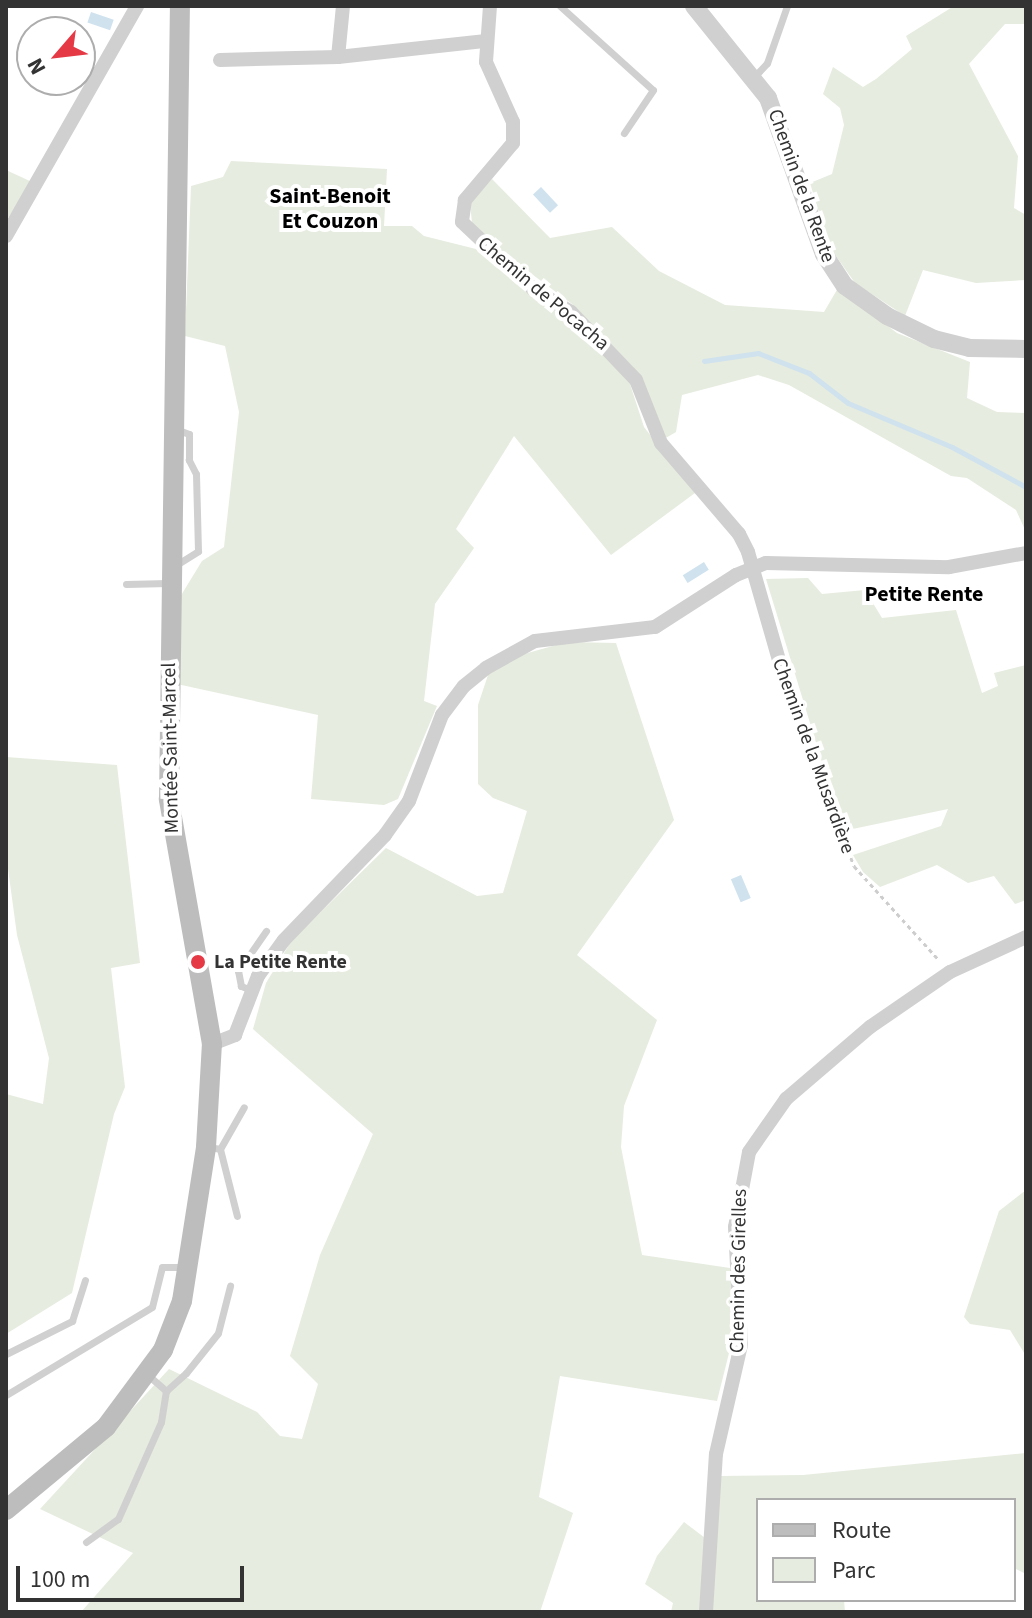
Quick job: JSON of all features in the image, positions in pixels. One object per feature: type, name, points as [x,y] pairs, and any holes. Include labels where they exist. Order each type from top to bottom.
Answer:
[{"type":"main road","name":"Montée Saint-Marcel","points":[[6,1510],[106,1427],[147,1374],[176,1323],[213,1148],[212,1044],[169,799],[180,6]]},
{"type":"street","points":[[6,236],[137,6]]},
{"type":"street","points":[[338,57],[343,6]]},
{"type":"street","name":"Chemin de Pocacha","points":[[490,6],[486,62],[513,122],[513,143],[465,200],[462,222],[508,267],[571,312],[624,364],[636,380],[661,443],[739,534],[751,566]]},
{"type":"street","name":"Chemin de la Rente","points":[[694,6],[754,77],[775,115],[824,254],[845,286],[887,316],[934,339],[978,349],[1026,349]]},
{"type":"street","points":[[220,60],[338,57],[486,41]]},
{"type":"street","points":[[212,1044],[235,1035],[251,990],[284,940],[385,835],[409,801],[442,715],[472,679],[535,641],[655,627],[751,566],[949,567],[1026,553]]},
{"type":"street","name":"Chemin de la Musardière","points":[[751,566],[789,695]]},
{"type":"street","points":[[950,972],[1026,937]]},
{"type":"street","name":"Chemin des Girelles","points":[[706,1612],[716,1454],[741,1345],[736,1213],[749,1152],[786,1099],[834,1055],[950,972]]},
{"type":"lane","points":[[560,6],[653,90],[624,133]]},
{"type":"lane","points":[[754,77],[767,63],[787,6]]},
{"type":"lane","points":[[126,584],[171,575]]},
{"type":"lane","points":[[251,990],[241,986],[238,971],[266,931]]},
{"type":"lane","points":[[237,1216],[213,1148],[244,1107]]},
{"type":"lane","points":[[6,1395],[152,1307],[162,1267],[188,1267]]},
{"type":"lane","points":[[6,1354],[72,1321],[85,1280]]},
{"type":"lane","points":[[86,1542],[118,1519],[161,1422],[166,1391],[218,1333],[230,1286]]},
{"type":"lane","points":[[147,1374],[166,1391]]},
{"type":"path","name":"Chemin de la Musardière","points":[[789,695],[854,866],[950,972]]},
{"type":"green space","points":[[954,6],[1026,6],[1026,24],[1005,24],[969,64],[1018,156],[1014,208],[1026,215],[1026,280],[976,283],[923,270],[905,316],[855,283],[829,246],[810,183],[832,174],[844,125],[840,108],[823,94],[833,67],[863,87],[876,79],[912,49],[906,36]]},
{"type":"green space","points":[[231,161],[387,169],[384,226],[412,226],[424,236],[476,249],[579,326],[629,381],[644,427],[695,493],[611,555],[514,436],[456,529],[474,548],[435,604],[424,701],[437,706],[398,799],[384,805],[311,799],[318,715],[177,684],[180,597],[202,561],[224,547],[239,412],[225,346],[185,336],[191,186],[223,177]]},
{"type":"green space","points":[[6,170],[32,182],[6,221]]},
{"type":"green space","points":[[492,179],[550,238],[612,227],[659,271],[725,305],[824,312],[838,288],[897,333],[970,362],[967,398],[997,412],[1026,413],[1026,532],[1016,510],[967,478],[951,476],[789,385],[758,375],[682,395],[676,432],[664,439],[633,367],[572,304],[485,239],[472,223],[470,203]]},
{"type":"green space","points":[[808,578],[822,594],[865,590],[882,618],[956,610],[982,693],[998,686],[994,673],[1026,665],[1026,900],[1015,904],[994,876],[968,883],[937,865],[880,887],[863,872],[853,855],[941,826],[948,809],[843,831],[766,579]]},
{"type":"green space","points":[[567,642],[616,643],[674,820],[577,955],[657,1020],[624,1106],[621,1147],[642,1255],[730,1268],[735,1329],[717,1401],[560,1376],[539,1497],[573,1513],[540,1612],[81,1612],[133,1553],[40,1509],[169,1369],[257,1412],[280,1436],[302,1439],[318,1384],[290,1356],[320,1255],[373,1134],[253,1029],[266,983],[292,940],[386,848],[477,896],[503,893],[527,811],[493,798],[478,784],[478,705],[488,675],[517,656]]},
{"type":"green space","points":[[6,757],[117,765],[140,963],[111,968],[125,1087],[114,1114],[72,1293],[6,1334],[6,1094],[43,1104],[49,1058],[17,935],[6,854]]},
{"type":"green space","points":[[1026,1190],[1026,1356],[1010,1330],[970,1324],[964,1317],[999,1211]]},
{"type":"green space","points":[[1026,1453],[1026,1574],[1016,1569],[1016,1498],[756,1498],[756,1602],[844,1602],[845,1612],[671,1612],[673,1603],[645,1584],[657,1556],[684,1522],[713,1544],[720,1476],[803,1475]]},
{"type":"water","points":[[91,12],[114,20],[110,30],[96,25],[96,16],[90,16]]},
{"type":"water","points":[[541,187],[558,205],[550,213],[533,195]]},
{"type":"water","points":[[704,562],[709,570],[688,583],[683,575]]},
{"type":"water","points":[[741,875],[751,898],[741,902],[731,879]]},
{"type":"waterway","points":[[704,361],[758,353],[809,373],[848,403],[952,447],[1026,487]]},
{"type":"place","name":"La Petite Rente","points":[[198,962]]},
{"type":"district","name":"Saint-Benoit Et Couzon","points":[[330,208]]},
{"type":"district","name":"Petite Rente","points":[[924,595]]}]
